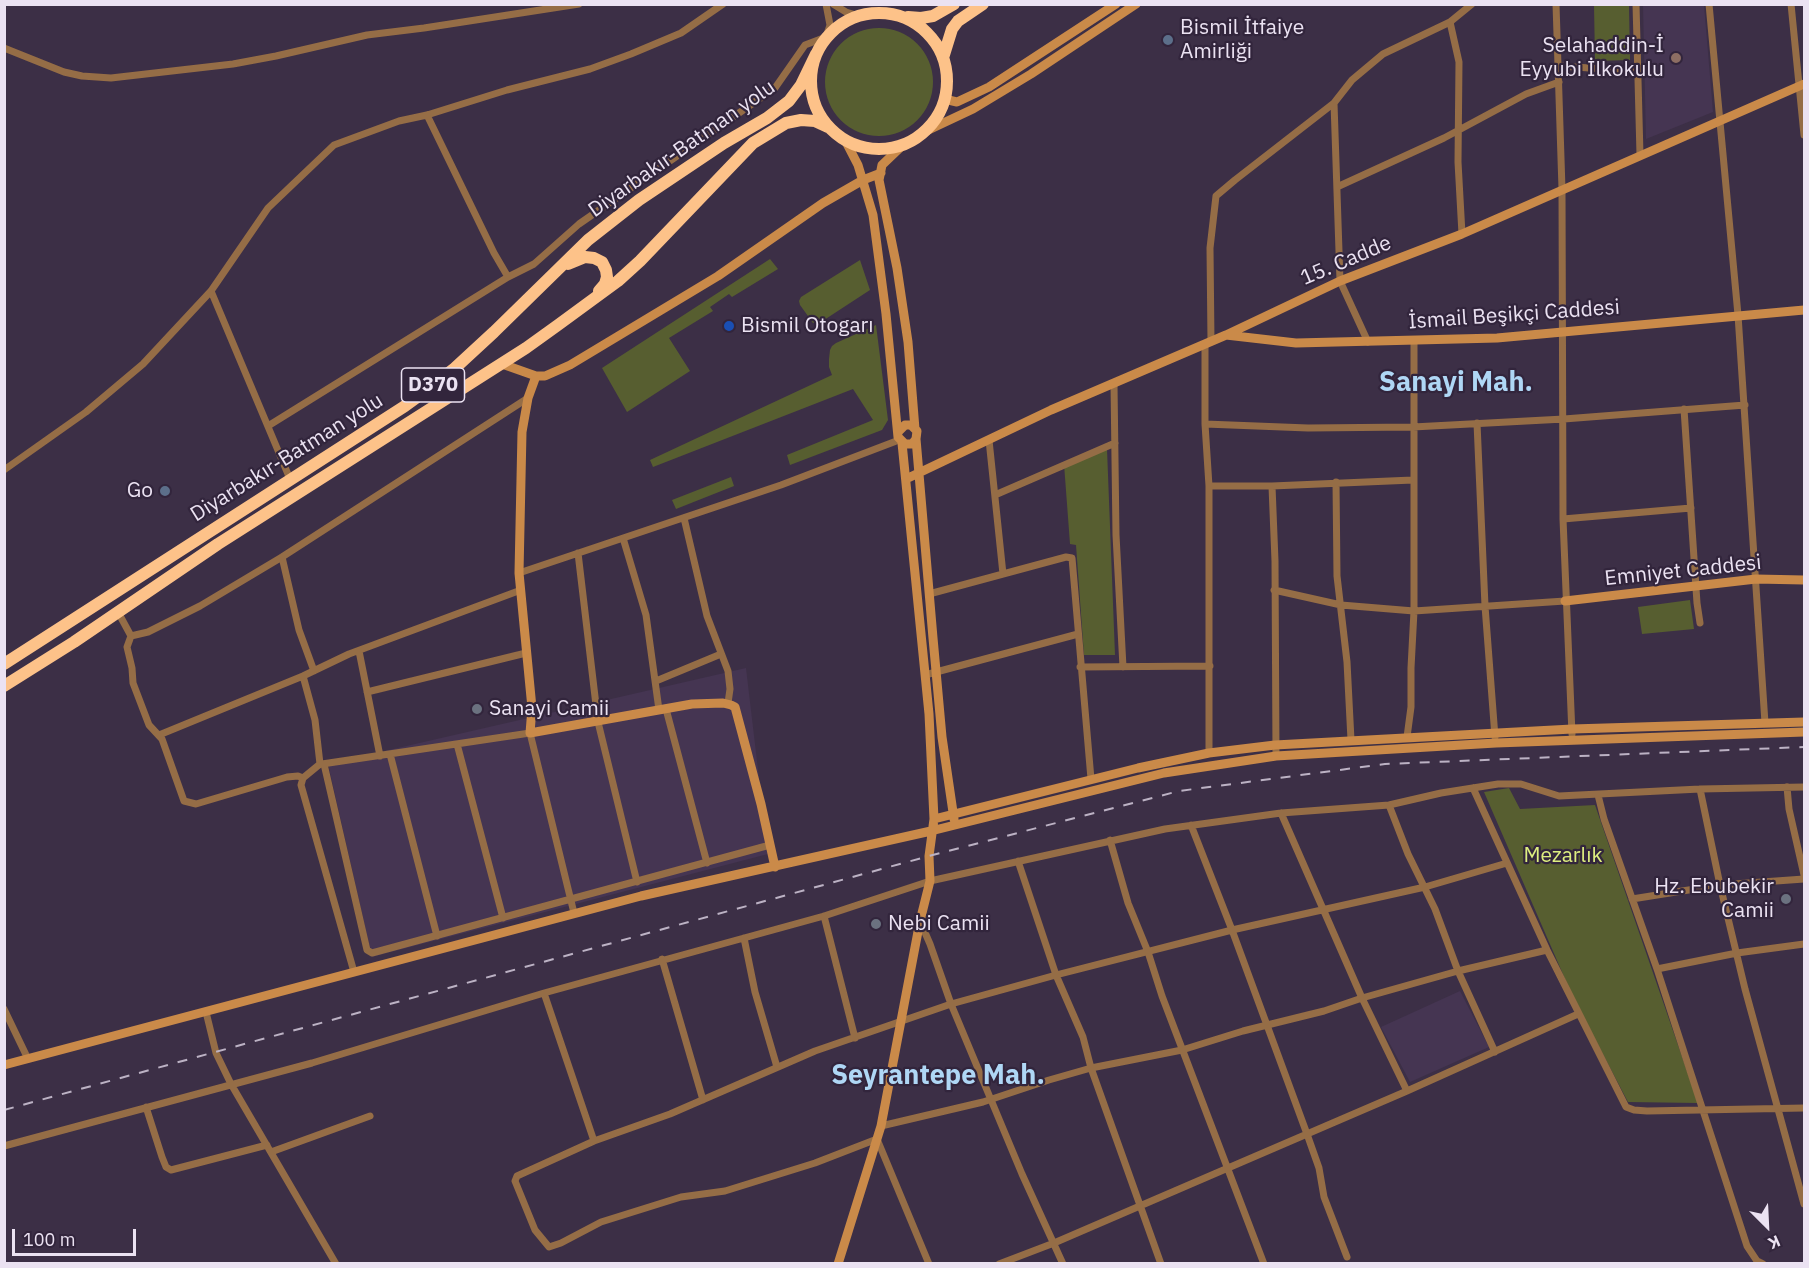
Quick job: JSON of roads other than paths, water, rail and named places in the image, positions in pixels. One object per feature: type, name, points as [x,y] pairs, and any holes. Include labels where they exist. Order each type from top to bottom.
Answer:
[{"type":"highway","points":[[899,16],[918,25],[933,39],[943,58],[947,78],[944,99],[936,118],[922,133],[904,144],[884,149],[863,147],[844,140],[828,127],[818,112],[812,93],[811,73],[816,54],[826,38],[841,24],[859,16],[878,13],[921,18],[933,16],[954,4]]},
{"type":"highway","points":[[943,58],[952,29],[958,21],[983,4]]},
{"type":"highway","name":"Diyarbakır-Batman yolu","points":[[4,664],[427,390],[455,368],[588,240],[639,200],[724,143],[767,118],[789,101],[801,85],[816,54]]},
{"type":"highway","name":"Diyarbakır-Batman yolu","points":[[4,686],[218,544],[502,364],[590,301],[640,261],[753,143],[786,123],[801,120],[828,127]]},
{"type":"highway","points":[[551,276],[576,260],[594,258],[602,262],[606,270],[605,284],[590,301]]},
{"type":"street","points":[[4,48],[64,72],[111,78],[232,64],[304,50],[367,34],[424,28],[579,4]]},
{"type":"street","points":[[4,470],[86,412],[143,364],[211,291],[268,208],[334,145],[399,121],[590,69],[681,33],[723,4]]},
{"type":"street","points":[[268,426],[508,277],[534,264],[579,224],[775,88],[805,45],[826,38],[830,25],[826,4]]},
{"type":"street","points":[[833,4],[846,12],[859,16]]},
{"type":"street","points":[[944,99],[957,102],[988,87],[1116,4]]},
{"type":"street","points":[[922,133],[973,109],[1031,74],[1136,4]]},
{"type":"street","points":[[1209,753],[1209,486],[1205,424],[1210,248],[1216,196],[1334,103],[1352,80],[1383,54],[1450,22],[1472,4]]},
{"type":"street","points":[[1556,4],[1562,189],[1563,519],[1572,740]]},
{"type":"street","points":[[1636,4],[1640,155]]},
{"type":"street","points":[[1709,4],[1738,315],[1765,723]]},
{"type":"street","points":[[1791,4],[1802,85],[1804,135]]},
{"type":"street","points":[[1450,22],[1459,62],[1458,162],[1462,234]]},
{"type":"street","points":[[1558,66],[1638,71]]},
{"type":"street","points":[[1337,188],[1444,138],[1526,94],[1558,82]]},
{"type":"street","name":"15. Cadde","points":[[906,479],[1051,410],[1226,335],[1340,281],[1462,234],[1802,85]]},
{"type":"street","points":[[1334,103],[1340,281],[1368,342]]},
{"type":"street","points":[[427,115],[508,277]]},
{"type":"street","points":[[838,1263],[881,1126],[900,1020],[930,881],[929,856],[934,819],[925,675],[906,479],[873,214],[863,180],[844,140]]},
{"type":"street","points":[[519,573],[781,485],[900,438],[912,444],[918,434],[915,429],[908,342],[897,268],[879,180],[882,165],[904,144]]},
{"type":"street","points":[[502,364],[536,376],[545,376],[570,365],[718,276],[823,203],[863,180],[881,173]]},
{"type":"street","points":[[211,291],[290,478]]},
{"type":"street","name":"İsmail Beşikçi Caddesi","points":[[1226,335],[1296,343],[1497,338],[1804,310]]},
{"type":"street","points":[[1407,737],[1412,707],[1411,668],[1414,611],[1414,341]]},
{"type":"street","points":[[536,376],[528,398],[522,432],[519,573],[532,708],[530,733],[574,914]]},
{"type":"street","points":[[1114,384],[1116,535],[1123,667]]},
{"type":"street","points":[[131,636],[148,632],[200,606],[282,557],[528,398]]},
{"type":"street","points":[[1205,424],[1308,428],[1413,427],[1564,419],[1745,405]]},
{"type":"street","points":[[1684,409],[1700,623]]},
{"type":"street","points":[[1477,423],[1485,606],[1495,738]]},
{"type":"street","points":[[900,438],[903,426],[908,425],[915,429]]},
{"type":"street","points":[[916,439],[942,737],[955,825]]},
{"type":"street","points":[[989,440],[1003,574]]},
{"type":"street","points":[[995,495],[1115,443]]},
{"type":"street","points":[[1209,486],[1272,486],[1413,480]]},
{"type":"street","points":[[1336,482],[1337,576],[1347,662],[1351,740]]},
{"type":"street","points":[[1272,486],[1275,561],[1276,756]]},
{"type":"street","points":[[1563,519],[1691,508]]},
{"type":"street","points":[[684,518],[703,602],[730,677],[728,703]]},
{"type":"street","points":[[623,538],[646,615],[662,710],[707,863]]},
{"type":"street","points":[[578,554],[598,722],[637,882]]},
{"type":"street","points":[[282,557],[299,630],[314,671]]},
{"type":"street","points":[[928,594],[1066,557],[1072,558],[1091,779]]},
{"type":"street","name":"Emniyet Caddesi","points":[[1565,601],[1756,579],[1804,580]]},
{"type":"street","points":[[159,735],[359,651],[520,590]]},
{"type":"street","points":[[1274,590],[1341,605],[1414,611],[1565,601]]},
{"type":"street","points":[[118,612],[131,636],[127,647],[133,683],[149,725],[159,735],[184,801],[196,804],[286,777],[303,778]]},
{"type":"street","points":[[925,675],[1078,634]]},
{"type":"street","points":[[359,651],[380,756]]},
{"type":"street","points":[[368,692],[526,653]]},
{"type":"street","points":[[656,681],[722,654]]},
{"type":"street","points":[[1080,667],[1210,666]]},
{"type":"street","points":[[303,676],[315,720],[322,764],[368,950],[374,953],[770,845]]},
{"type":"street","points":[[354,972],[301,785],[303,778],[322,764],[598,722],[692,704],[728,703],[735,707],[775,867]]},
{"type":"street","points":[[4,1065],[641,896],[931,831],[1164,773],[1276,756],[1495,738],[1572,729],[1804,722]]},
{"type":"street","points":[[934,819],[1091,779],[1209,753],[1275,745],[1407,737],[1572,740],[1804,732]]},
{"type":"street","points":[[457,744],[503,918]]},
{"type":"street","points":[[390,754],[437,936]]},
{"type":"street","points":[[4,1146],[312,1063],[662,959],[824,916],[930,881],[1110,840],[1191,825],[1281,813],[1389,805],[1441,793],[1498,784],[1521,784],[1558,796],[1700,789],[1804,787]]},
{"type":"street","points":[[1632,899],[1720,885],[1804,877],[1787,788]]},
{"type":"street","points":[[1473,789],[1547,950],[1626,1107],[1647,1111],[1804,1108]]},
{"type":"street","points":[[1700,789],[1737,953],[1804,1204]]},
{"type":"street","points":[[1598,795],[1604,819],[1657,969],[1747,1246],[1757,1261],[1762,1263]]},
{"type":"street","points":[[1389,805],[1458,971],[1495,1052]]},
{"type":"street","points":[[1281,813],[1362,998],[1407,1091]]},
{"type":"street","points":[[1191,825],[1233,930],[1307,1134],[1319,1168],[1324,1197],[1347,1257]]},
{"type":"street","points":[[1110,840],[1128,903],[1228,1168],[1246,1222],[1264,1263]]},
{"type":"street","points":[[1018,861],[1056,975],[1083,1037],[1091,1068],[1161,1263]]},
{"type":"street","points":[[877,1138],[815,1163],[725,1191],[681,1197],[601,1222],[549,1247],[535,1230],[515,1181],[517,1176],[594,1141],[670,1114],[815,1051],[900,1020],[1056,975],[1233,930],[1425,887],[1507,863]]},
{"type":"street","points":[[824,916],[855,1038]]},
{"type":"street","points":[[920,921],[951,1004],[1063,1263]]},
{"type":"street","points":[[744,938],[755,992],[777,1068]]},
{"type":"street","points":[[1657,969],[1737,953],[1804,944]]},
{"type":"street","points":[[881,1126],[939,1113],[1091,1068],[1182,1050],[1458,971],[1547,950]]},
{"type":"street","points":[[662,959],[703,1100]]},
{"type":"street","points":[[544,993],[594,1141]]},
{"type":"street","points":[[4,1010],[28,1059]]},
{"type":"street","points":[[206,1012],[216,1053],[231,1084],[336,1263]]},
{"type":"street","points":[[999,1263],[1054,1243],[1407,1091],[1578,1014]]},
{"type":"street","points":[[146,1107],[162,1157],[166,1167],[171,1170],[269,1148],[370,1116]]},
{"type":"street","points":[[877,1138],[929,1263]]},
{"type":"railway","points":[[4,1110],[929,856],[1179,791],[1385,764],[1804,747]]},
{"type":"place","name":"Bismil İtfaiye Amirliği","points":[[1168,40]]},
{"type":"place","name":"Selahaddin-İ Eyyubi İlkokulu","points":[[1676,58]]},
{"type":"place","name":"Bismil Otogarı","points":[[729,326]]},
{"type":"place","name":"Go","points":[[165,491]]},
{"type":"place","name":"Sanayi Camii","points":[[477,709]]},
{"type":"place","name":"Hz. Ebubekir Camii","points":[[1786,899]]},
{"type":"place","name":"Nebi Camii","points":[[876,924]]},
{"type":"district","name":"Sanayi Mah.","points":[[1456,383]]},
{"type":"district","name":"Seyrantepe Mah.","points":[[938,1076]]},
{"type":"park label","name":"Mezarlık","points":[[1563,856]]}]
